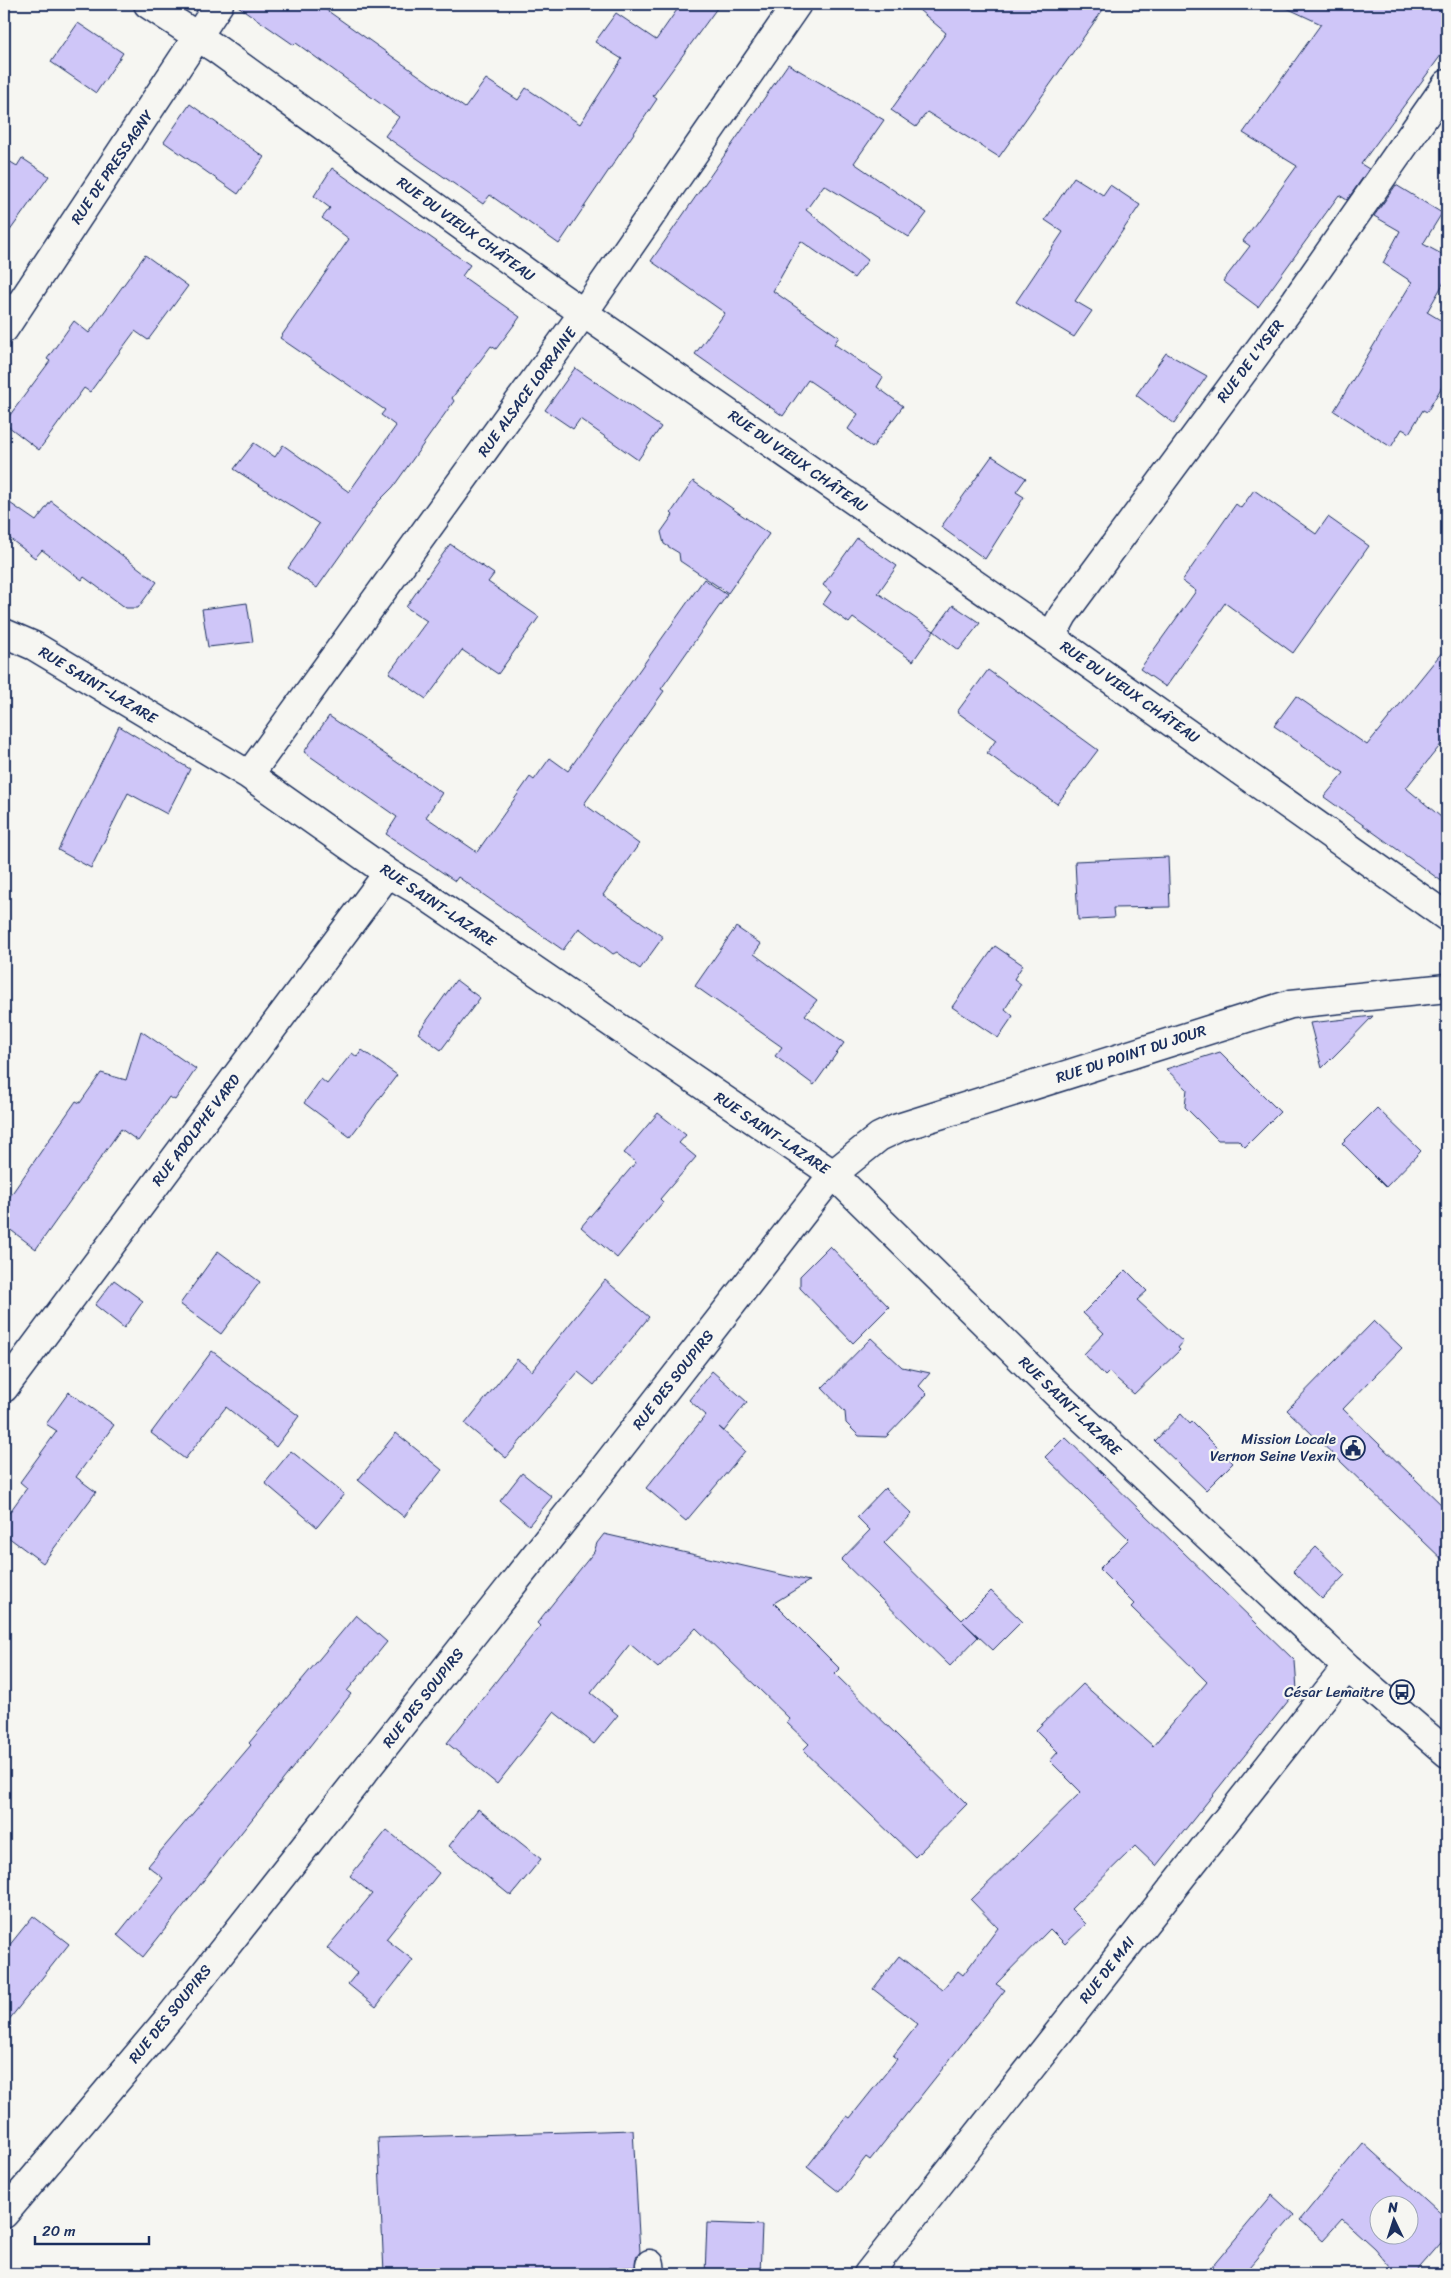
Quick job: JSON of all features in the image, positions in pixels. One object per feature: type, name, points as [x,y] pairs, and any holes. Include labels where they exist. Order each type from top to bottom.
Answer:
[{"type":"street","name":"RUE DU VIEUX CHÂTEAU","points":[[148,4],[1447,917]]},
{"type":"street","name":"RUE DE PRESSAGNY","points":[[4,329],[219,4]]},
{"type":"street","name":"RUE ALSACE LORRAINE","points":[[249,775],[584,312],[797,4]]},
{"type":"street","name":"RUE DE L'YSER","points":[[1051,637],[1063,615],[1296,300],[1447,84]]},
{"type":"street","name":"RUE SAINT-LAZARE","points":[[4,633],[34,646],[249,775],[388,873],[417,890],[833,1174],[1059,1396],[1347,1667],[1447,1753]]},
{"type":"street","name":"RUE ADOLPHE VARD","points":[[4,1388],[388,873]]},
{"type":"street","name":"RUE DU POINT DU JOUR","points":[[833,1174],[880,1137],[898,1128],[1290,1004],[1447,988]]},
{"type":"street","name":"RUE DES SOUPIRS","points":[[4,2214],[176,2009],[580,1499],[833,1174]]},
{"type":"street","name":"RUE DE MAI","points":[[868,2274],[1347,1667]]},
{"type":"building","points":[[235,4],[318,4],[465,108],[486,79],[518,100],[526,88],[580,124],[622,59],[595,42],[616,13],[656,40],[681,4],[720,4],[653,96],[657,99],[559,244],[490,195],[483,204],[385,136],[399,117],[296,43],[294,45]]},
{"type":"building","points":[[912,4],[1107,4],[999,157],[927,112],[916,127],[891,110],[946,33]]},
{"type":"building","points":[[1278,4],[1447,4],[1447,47],[1361,164],[1369,169],[1347,200],[1339,195],[1258,307],[1223,281],[1250,246],[1243,241],[1297,166],[1243,133],[1321,24]]},
{"type":"building","points":[[78,23],[123,53],[96,93],[51,62]]},
{"type":"building","points":[[788,64],[884,120],[854,163],[927,213],[909,237],[824,185],[806,210],[868,260],[854,278],[801,241],[773,291],[839,337],[834,344],[883,377],[877,387],[903,406],[872,448],[848,429],[858,414],[808,380],[783,416],[695,354],[725,313],[651,261]]},
{"type":"building","points":[[190,104],[264,157],[238,194],[164,142]]},
{"type":"building","points":[[4,158],[17,166],[22,158],[49,176],[4,239]]},
{"type":"building","points":[[332,168],[470,265],[462,276],[520,317],[496,349],[491,346],[452,398],[454,401],[393,487],[378,502],[317,588],[288,568],[319,524],[234,469],[254,443],[275,457],[283,445],[349,492],[396,426],[381,415],[385,410],[280,338],[349,239],[322,218],[330,208],[314,196]]},
{"type":"building","points":[[1074,177],[1103,195],[1110,185],[1140,205],[1075,301],[1092,311],[1074,337],[1016,302],[1063,232],[1045,220]]},
{"type":"building","points":[[1396,185],[1442,213],[1423,244],[1447,257],[1447,277],[1427,312],[1447,324],[1447,378],[1427,412],[1423,410],[1409,433],[1402,429],[1391,447],[1334,411],[1412,282],[1383,263],[1400,231],[1374,216]]},
{"type":"building","points":[[145,255],[188,286],[148,340],[135,331],[90,392],[84,388],[39,450],[4,423],[50,361],[47,359],[74,321],[89,333]]},
{"type":"building","points":[[1166,353],[1207,376],[1174,424],[1136,395]]},
{"type":"building","points":[[575,368],[661,427],[638,460],[580,419],[573,429],[545,410]]},
{"type":"building","points":[[992,456],[1026,478],[1016,492],[1024,497],[985,559],[941,527]]},
{"type":"building","points":[[693,481],[769,534],[728,593],[680,561],[679,553],[664,544],[661,532],[673,515],[671,513]]},
{"type":"building","points":[[1254,490],[1316,534],[1328,517],[1369,546],[1293,653],[1225,603],[1166,687],[1140,669],[1196,591],[1182,581],[1236,504],[1241,508]]},
{"type":"building","points":[[4,499],[36,521],[51,501],[157,582],[138,608],[126,608],[84,577],[82,580],[42,550],[35,558],[4,534]]},
{"type":"building","points":[[857,538],[897,566],[878,593],[934,631],[913,661],[853,618],[849,623],[823,604],[831,592],[823,585]]},
{"type":"building","points":[[450,544],[494,574],[488,582],[539,617],[498,674],[462,650],[426,699],[389,673],[427,621],[406,607]]},
{"type":"building","points":[[704,579],[727,595],[661,689],[664,691],[584,804],[639,844],[603,895],[663,937],[640,969],[617,952],[613,954],[579,928],[563,950],[458,877],[455,881],[386,834],[397,817],[304,752],[329,716],[442,793],[426,817],[477,852],[530,777],[534,780],[550,758],[568,771]]},
{"type":"building","points":[[247,603],[253,642],[208,647],[202,609]]},
{"type":"building","points":[[953,605],[980,623],[959,650],[934,631]]},
{"type":"building","points":[[1447,646],[1447,737],[1406,788],[1447,822],[1447,885],[1324,797],[1344,773],[1274,726],[1296,696],[1367,745]]},
{"type":"building","points":[[988,670],[1098,750],[1057,804],[987,753],[996,740],[957,712]]},
{"type":"building","points":[[119,726],[190,769],[167,814],[128,793],[91,868],[58,850]]},
{"type":"building","points":[[1168,857],[1170,907],[1113,908],[1114,918],[1078,920],[1075,861]]},
{"type":"building","points":[[736,927],[761,944],[754,954],[817,1000],[805,1015],[844,1043],[814,1085],[775,1056],[782,1047],[695,986]]},
{"type":"building","points":[[995,946],[1023,965],[1014,979],[1021,984],[1005,1009],[1013,1016],[998,1038],[952,1007]]},
{"type":"building","points":[[456,980],[480,998],[441,1050],[418,1033]]},
{"type":"building","points":[[1373,1016],[1342,1048],[1322,1068],[1310,1023]]},
{"type":"building","points":[[141,1031],[196,1069],[175,1100],[169,1097],[138,1141],[121,1129],[36,1249],[4,1225],[4,1205],[76,1101],[80,1103],[101,1073],[126,1080]]},
{"type":"building","points":[[362,1050],[397,1075],[350,1137],[304,1103],[321,1079],[327,1084],[352,1053],[357,1057]]},
{"type":"building","points":[[1220,1052],[1280,1112],[1245,1147],[1238,1140],[1218,1140],[1185,1107],[1187,1089],[1166,1069]]},
{"type":"building","points":[[1377,1108],[1421,1151],[1386,1187],[1342,1143]]},
{"type":"building","points":[[658,1113],[686,1135],[679,1143],[696,1157],[660,1199],[663,1202],[617,1258],[581,1227],[636,1162],[624,1153]]},
{"type":"building","points":[[830,1246],[889,1307],[853,1343],[800,1288],[800,1276]]},
{"type":"building","points":[[218,1251],[260,1282],[221,1334],[180,1304]]},
{"type":"building","points":[[1126,1270],[1147,1291],[1137,1300],[1183,1342],[1178,1348],[1180,1350],[1134,1394],[1109,1372],[1105,1376],[1084,1354],[1104,1333],[1083,1313]]},
{"type":"building","points":[[114,1280],[143,1301],[124,1328],[95,1305]]},
{"type":"building","points":[[605,1280],[649,1317],[594,1385],[578,1372],[506,1458],[465,1424],[517,1359],[532,1371]]},
{"type":"building","points":[[1374,1321],[1402,1348],[1343,1409],[1447,1510],[1447,1564],[1287,1410]]},
{"type":"building","points":[[871,1338],[902,1367],[930,1373],[919,1386],[927,1394],[886,1437],[859,1436],[846,1423],[845,1412],[822,1388]]},
{"type":"building","points":[[212,1351],[299,1416],[276,1447],[226,1407],[185,1459],[151,1433]]},
{"type":"building","points":[[712,1371],[747,1402],[724,1431],[719,1427],[745,1451],[686,1521],[646,1488],[706,1415],[689,1400]]},
{"type":"building","points":[[69,1392],[114,1425],[76,1477],[96,1492],[43,1563],[4,1534],[4,1520],[27,1488],[20,1482],[57,1431],[46,1424]]},
{"type":"building","points":[[1181,1414],[1190,1424],[1192,1422],[1233,1463],[1206,1490],[1155,1441]]},
{"type":"building","points":[[396,1433],[442,1470],[404,1517],[358,1480]]},
{"type":"building","points":[[1065,1437],[1295,1661],[1297,1690],[1156,1866],[1135,1846],[1071,1909],[1086,1924],[1065,1944],[1050,1929],[996,1984],[1005,1990],[870,2160],[866,2157],[839,2192],[807,2167],[847,2116],[850,2118],[897,2059],[893,2056],[918,2024],[873,1989],[899,1956],[942,1990],[958,1971],[963,1975],[998,1928],[971,1900],[1081,1792],[1050,1761],[1058,1752],[1036,1730],[1083,1684],[1153,1746],[1207,1682],[1131,1607],[1134,1604],[1099,1569],[1129,1539],[1045,1457]]},
{"type":"building","points":[[291,1451],[344,1494],[317,1527],[265,1483]]},
{"type":"building","points":[[522,1473],[552,1497],[529,1525],[500,1501]]},
{"type":"building","points":[[885,1488],[912,1514],[884,1543],[962,1620],[991,1591],[1022,1621],[993,1650],[963,1622],[978,1637],[950,1666],[841,1560],[870,1530],[857,1517]]},
{"type":"building","points":[[604,1534],[809,1581],[774,1603],[840,1669],[835,1674],[967,1804],[915,1857],[803,1750],[809,1744],[787,1723],[790,1719],[696,1628],[658,1668],[630,1644],[591,1693],[618,1715],[594,1744],[554,1712],[497,1784],[447,1743],[540,1626],[537,1623],[594,1552],[597,1543]]},
{"type":"building","points":[[1316,1547],[1345,1575],[1322,1599],[1293,1571]]},
{"type":"building","points":[[356,1615],[387,1642],[347,1691],[351,1694],[143,1957],[117,1935],[163,1878],[148,1866],[251,1745],[249,1743]]},
{"type":"building","points":[[478,1809],[541,1859],[511,1896],[449,1846]]},
{"type":"building","points":[[387,1830],[439,1873],[386,1939],[413,1960],[376,2007],[348,1984],[357,1973],[327,1948],[372,1894],[350,1876]]},
{"type":"building","points":[[33,1916],[69,1944],[4,2026],[4,1952]]},
{"type":"building","points":[[633,2130],[640,2252],[636,2258],[635,2267],[608,2268],[608,2274],[384,2274],[378,2138]]},
{"type":"building","points":[[1363,2143],[1447,2219],[1447,2236],[1414,2274],[1396,2274],[1372,2246],[1418,2246],[1418,2196],[1368,2196],[1368,2243],[1342,2219],[1323,2240],[1300,2220]]},
{"type":"building","points":[[1272,2195],[1294,2215],[1243,2274],[1206,2274]]},
{"type":"building","points":[[707,2223],[762,2225],[760,2274],[705,2274]]},
{"type":"place","name":"Mission Locale Vernon Seine Vexin","points":[[1353,1448]]},
{"type":"place","name":"César Lemaitre","points":[[1402,1692]]}]
